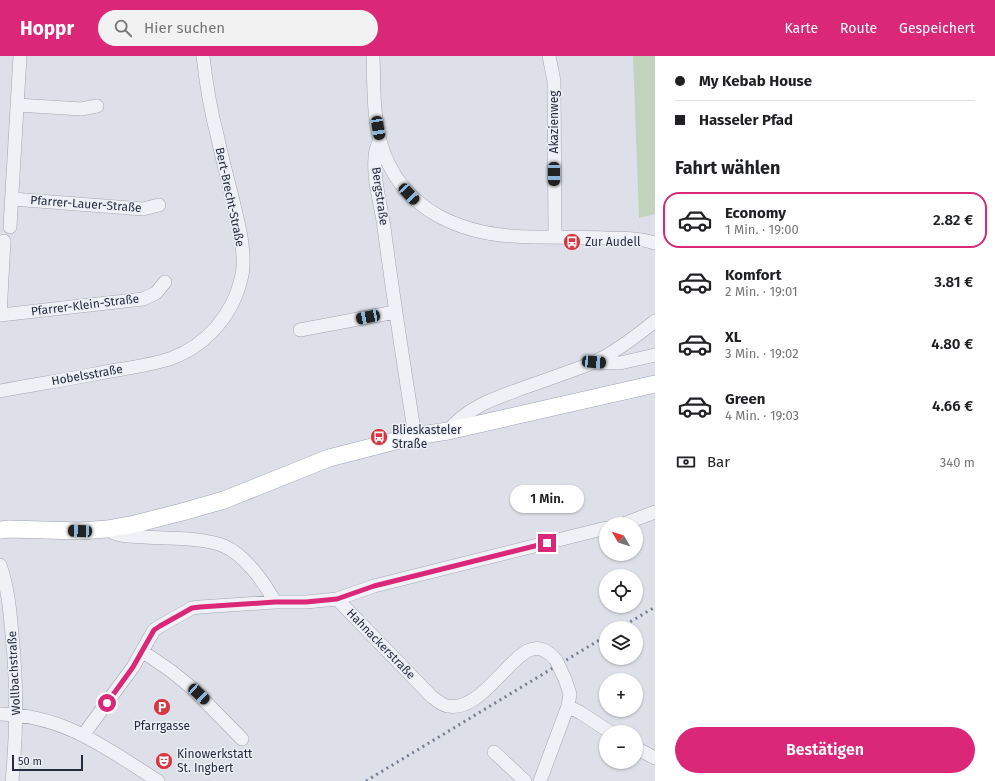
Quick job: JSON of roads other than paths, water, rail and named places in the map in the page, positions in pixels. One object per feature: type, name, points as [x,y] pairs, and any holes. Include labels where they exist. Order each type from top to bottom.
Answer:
[{"type":"main road","points":[[0,530],[80,531],[106,529],[182,512],[217,502],[329,458],[416,436],[655,384]]},
{"type":"street","points":[[10,228],[20,56]]},
{"type":"street","name":"Bert-Brecht-Straße","points":[[173,358],[194,347],[214,330],[226,315],[242,278],[243,260],[241,237],[218,140],[203,56]]},
{"type":"street","name":"Bergstraße","points":[[373,56],[376,117],[380,140],[376,147],[375,170],[384,224],[395,312],[416,436]]},
{"type":"street","name":"Akazienweg","points":[[549,56],[554,81],[554,236]]},
{"type":"street","points":[[17,106],[80,109],[97,106]]},
{"type":"street","points":[[380,140],[402,187],[415,200],[445,221],[464,228],[499,235],[629,239],[655,242]]},
{"type":"street","name":"Pfarrer-Lauer-Straße","points":[[12,199],[143,209],[159,204]]},
{"type":"street","name":"Pfarrer-Klein-Straße","points":[[4,241],[0,315],[143,298],[156,293],[164,282]]},
{"type":"street","points":[[300,330],[395,312]]},
{"type":"street","points":[[448,430],[462,416],[474,408],[499,397],[594,362],[642,332],[655,321]]},
{"type":"street","points":[[594,362],[620,363],[655,355]]},
{"type":"street","name":"Hobelsstraße","points":[[0,391],[129,368],[173,358]]},
{"type":"street","points":[[642,517],[655,512]]},
{"type":"street","points":[[106,529],[111,533],[125,536],[206,541],[224,546],[231,550],[249,566],[259,577],[275,602]]},
{"type":"street","points":[[337,599],[374,586],[599,530]]},
{"type":"street","name":"Wollbachstraße","points":[[0,565],[9,606],[15,668],[16,714],[12,781]]},
{"type":"street","name":"Hahnackerstraße","points":[[84,734],[133,667],[154,630],[192,608],[275,602],[306,602],[337,599],[432,697],[440,703],[448,706],[467,704],[477,697],[527,650],[537,648],[543,650],[550,653],[556,660],[565,679],[570,694],[568,706]]},
{"type":"street","points":[[142,651],[192,688],[242,739]]},
{"type":"street","points":[[540,781],[568,706],[600,725]]},
{"type":"street","points":[[0,714],[16,714],[52,722],[84,734],[158,781]]},
{"type":"street","points":[[494,752],[526,781]]},
{"type":"street","points":[[643,752],[655,758]]},
{"type":"railway","points":[[632,621],[655,607]]},
{"type":"railway","points":[[366,781],[599,640]]},
{"type":"place","name":"Zur Audell","points":[[572,242]]},
{"type":"place","name":"Blieskasteler Straße","points":[[379,437]]},
{"type":"place","name":"Pfarrgasse","points":[[162,707]]},
{"type":"place","name":"Kinowerkstatt St. Ingbert","points":[[164,761]]}]
